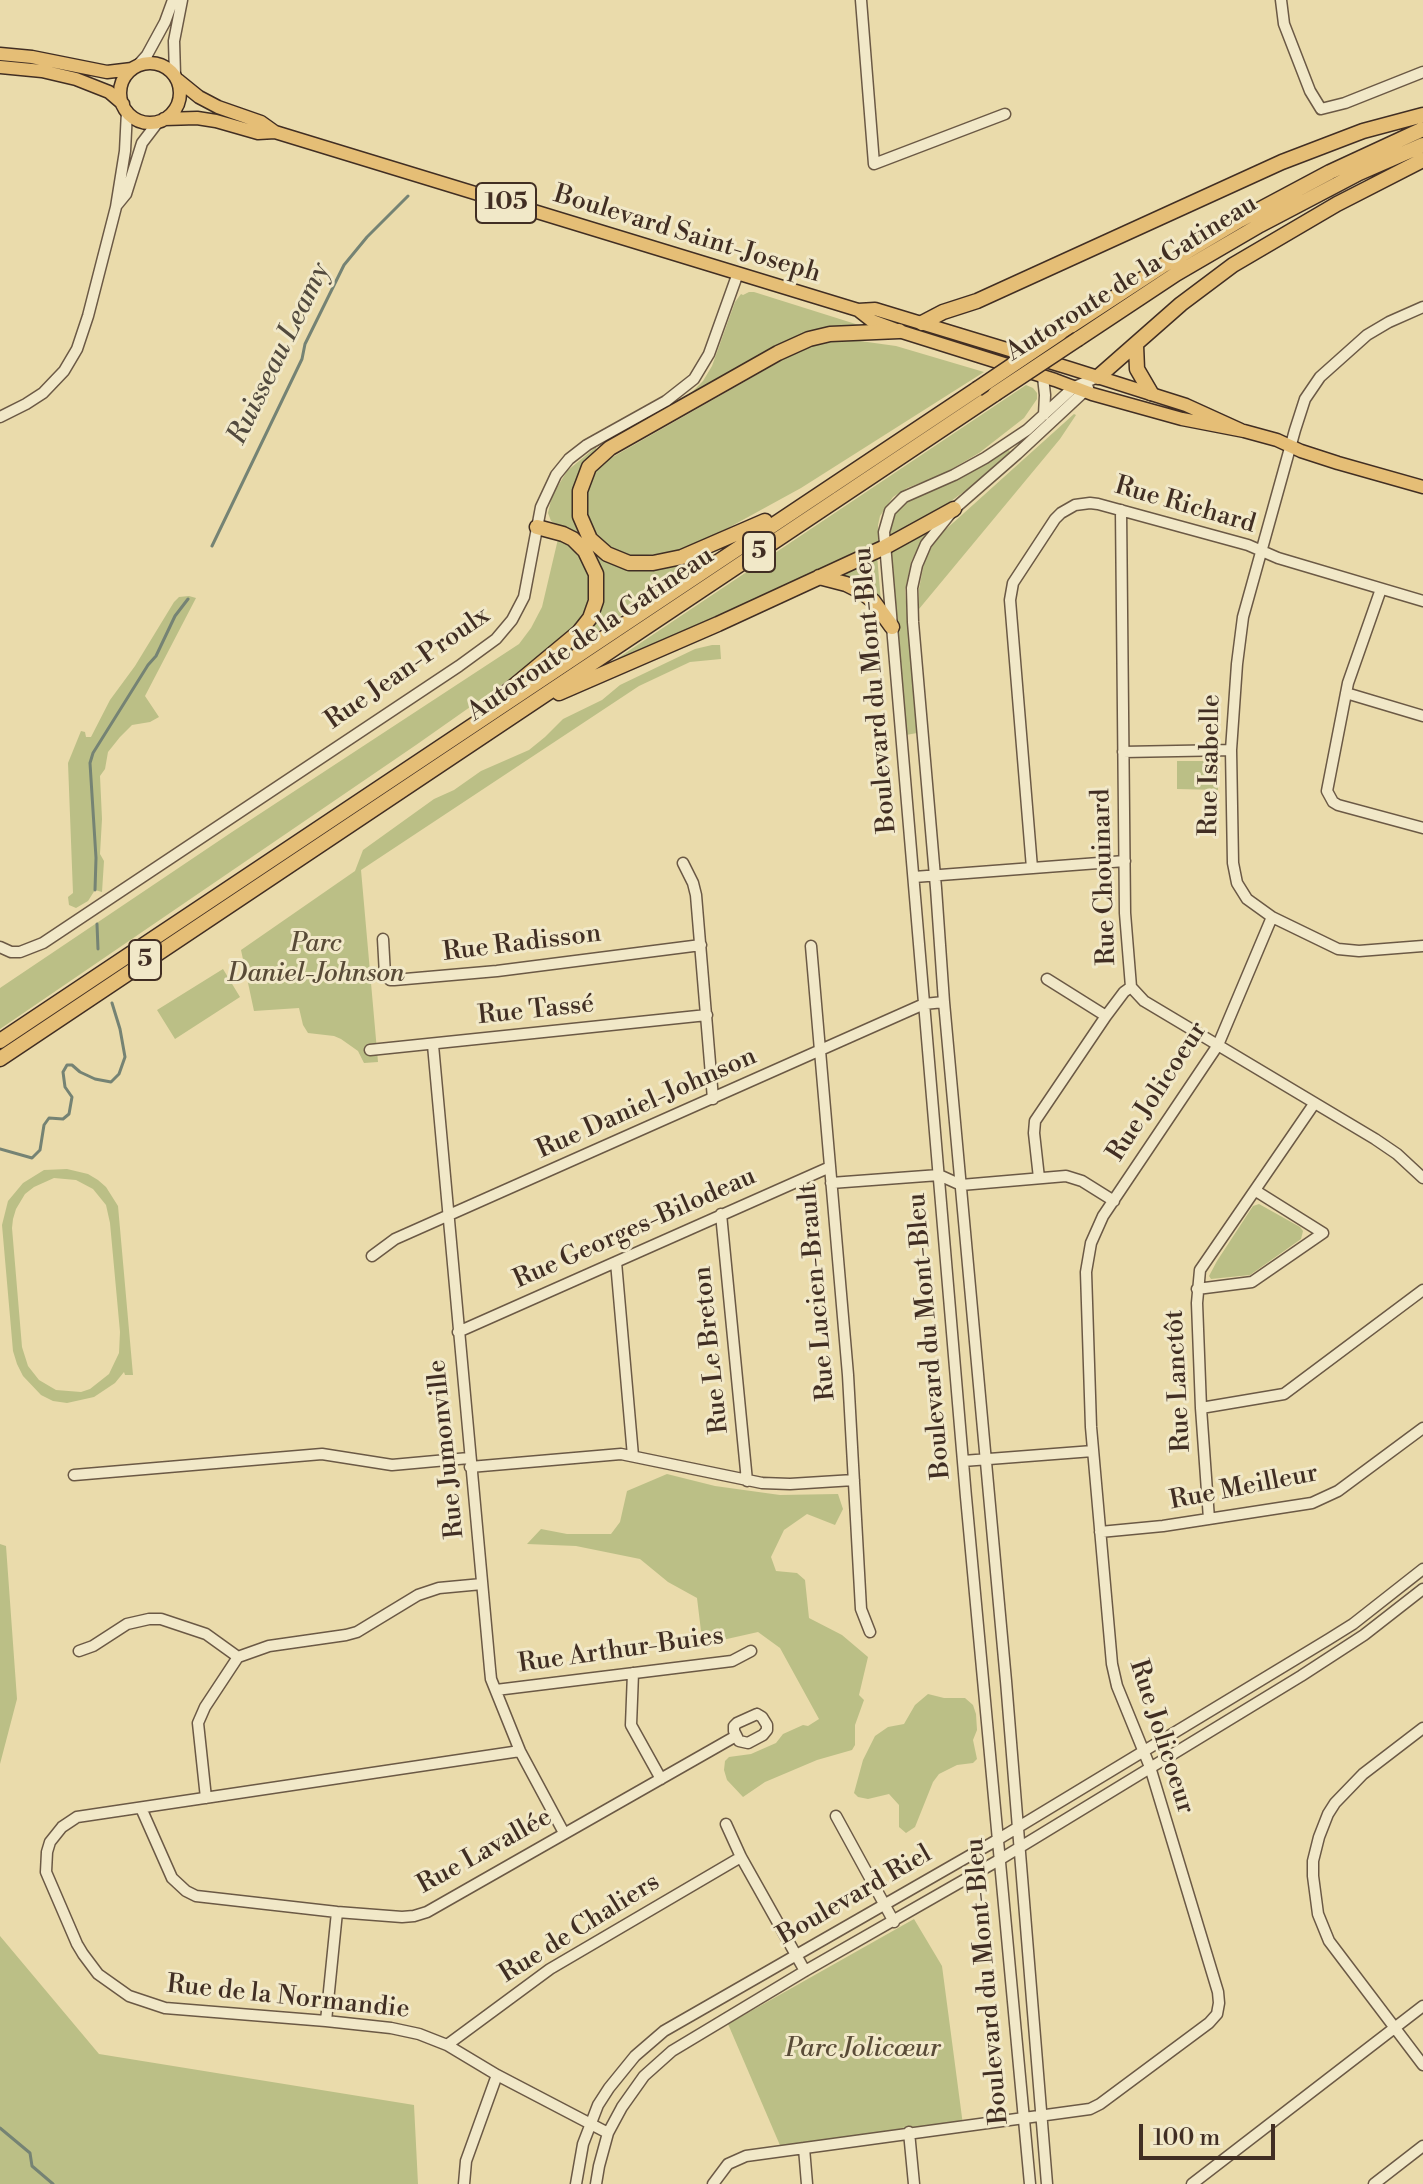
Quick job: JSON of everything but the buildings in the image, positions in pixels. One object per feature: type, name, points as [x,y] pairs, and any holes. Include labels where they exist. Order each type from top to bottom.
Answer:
[{"type":"highway","points":[[922,323],[1282,162],[1363,131],[1423,115]]},
{"type":"highway","name":"Autoroute de la Gatineau","points":[[0,1041],[1171,260],[1330,172],[1423,129]]},
{"type":"highway","name":"Autoroute de la Gatineau","points":[[0,1059],[1176,274],[1318,194],[1423,145]]},
{"type":"highway","points":[[1098,377],[1199,290],[1245,258],[1337,204],[1423,160]]},
{"type":"highway","points":[[805,503],[689,555],[644,564],[619,560],[596,546],[584,528],[578,507],[584,476],[602,454],[778,353],[809,339],[830,334],[899,331]]},
{"type":"highway","points":[[1136,345],[1137,369],[1151,393]]},
{"type":"highway","points":[[522,709],[885,547],[954,509]]},
{"type":"highway","points":[[444,744],[570,641],[593,613],[597,581],[585,551],[563,534],[537,527]]},
{"type":"highway","points":[[819,577],[858,589],[873,601],[892,627]]},
{"type":"main road","name":"105","points":[[0,54],[107,72],[155,63],[162,65],[176,78]]},
{"type":"main road","points":[[125,108],[121,85],[125,76],[136,66]]},
{"type":"main road","name":"105","points":[[0,67],[42,71],[76,79],[109,92],[138,120],[161,120]]},
{"type":"main road","points":[[161,120],[177,107],[180,89],[176,78]]},
{"type":"main road","name":"Boulevard Saint-Joseph","points":[[176,78],[199,97],[261,122],[275,132],[858,310],[875,309],[1151,393],[1241,430]]},
{"type":"main road","name":"Boulevard Saint-Joseph","points":[[161,120],[197,118],[258,133],[275,132]]},
{"type":"main road","name":"Boulevard Saint-Joseph","points":[[858,310],[872,321],[899,331],[1079,389],[1182,419],[1277,440],[1338,463],[1423,487]]},
{"type":"street","points":[[136,66],[147,55],[173,0]]},
{"type":"street","points":[[176,78],[174,41],[182,0]]},
{"type":"street","points":[[861,0],[874,164],[1005,114]]},
{"type":"street","points":[[1281,0],[1284,24],[1310,91],[1321,109],[1345,103],[1423,72]]},
{"type":"street","points":[[0,417],[43,393],[64,371],[77,349],[116,207],[125,151],[125,108]]},
{"type":"street","points":[[116,207],[126,194],[142,143],[161,120]]},
{"type":"street","name":"Rue Jean-Proulx","points":[[0,947],[17,953],[43,943],[485,648],[509,625],[522,603],[541,507],[549,487],[569,459],[597,438],[672,397],[694,379],[709,354],[738,273]]},
{"type":"street","name":"Rue Isabelle","points":[[1423,307],[1367,335],[1320,377],[1305,399],[1240,630],[1231,750],[1232,852],[1237,883],[1247,899],[1272,917],[1338,949],[1359,951],[1423,946]]},
{"type":"street","points":[[1043,377],[1044,415]]},
{"type":"street","name":"Boulevard du Mont-Bleu","points":[[1030,2184],[963,1461],[884,537],[890,511],[900,500],[975,464],[1098,377]]},
{"type":"street","name":"Boulevard du Mont-Bleu","points":[[1047,2184],[944,1002],[912,588],[926,544],[954,509],[1027,445],[1079,389]]},
{"type":"street","name":"Rue Richard","points":[[1032,868],[1010,590],[1061,513],[1075,505],[1090,503],[1121,510],[1248,545],[1423,601]]},
{"type":"street","name":"Rue Chouinard","points":[[1121,510],[1125,913],[1131,987],[1144,1001],[1385,1145],[1423,1178]]},
{"type":"street","points":[[1381,589],[1346,693],[1327,784],[1329,797],[1338,805],[1423,828]]},
{"type":"street","points":[[1346,693],[1423,716]]},
{"type":"street","points":[[1123,752],[1231,750]]},
{"type":"street","points":[[914,877],[1125,861]]},
{"type":"street","points":[[683,863],[693,883],[701,945],[713,1099]]},
{"type":"street","name":"Rue Jolicoeur","points":[[713,2184],[722,2170],[737,2158],[1090,2109],[1209,2023],[1217,2014],[1218,1992],[1150,1767],[1114,1674],[1093,1451],[1087,1261],[1095,1232],[1218,1045],[1272,917]]},
{"type":"street","name":"Rue Radisson","points":[[383,939],[385,975],[390,980],[497,971],[701,945]]},
{"type":"street","name":"Rue Lucien-Brault","points":[[811,946],[848,1367],[861,1609],[870,1632]]},
{"type":"street","points":[[1047,979],[1106,1016]]},
{"type":"street","points":[[1039,1178],[1035,1121],[1106,1016],[1131,987]]},
{"type":"street","name":"Rue Daniel-Johnson","points":[[372,1256],[395,1239],[924,1004],[944,1002]]},
{"type":"street","name":"Rue Tassé","points":[[370,1050],[707,1015]]},
{"type":"street","name":"Rue Jumonville","points":[[433,1045],[490,1669],[520,1751],[564,1833]]},
{"type":"street","points":[[929,1067],[950,1066]]},
{"type":"street","name":"Rue Lanctôt","points":[[1209,1519],[1201,1408],[1197,1289],[1200,1270],[1314,1104]]},
{"type":"street","name":"Rue Georges-Bilodeau","points":[[458,1332],[830,1167]]},
{"type":"street","points":[[831,1183],[939,1175],[961,1185],[1074,1177],[1114,1201]]},
{"type":"street","name":"Rue Lanctôt","points":[[1197,1289],[1252,1282],[1323,1233],[1256,1191]]},
{"type":"street","name":"Rue Le Breton","points":[[721,1214],[747,1481]]},
{"type":"street","points":[[616,1262],[633,1456]]},
{"type":"street","points":[[1201,1408],[1284,1394],[1423,1290]]},
{"type":"street","name":"Rue Meilleur","points":[[1100,1532],[1163,1526],[1326,1498],[1423,1428]]},
{"type":"street","points":[[963,1461],[1093,1451]]},
{"type":"street","points":[[74,1475],[322,1454],[392,1465],[604,1454],[633,1456],[747,1481],[790,1484],[854,1480]]},
{"type":"street","name":"Boulevard Riel","points":[[576,2184],[590,2124],[609,2088],[647,2044],[681,2020],[997,1840],[1329,1639],[1423,1569]]},
{"type":"street","points":[[206,1798],[198,1723],[238,1657],[269,1646],[357,1632],[418,1595],[439,1588],[482,1584]]},
{"type":"street","name":"Boulevard Riel","points":[[596,2184],[608,2133],[633,2091],[656,2063],[805,1971],[1018,1849],[1339,1652],[1423,1589]]},
{"type":"street","points":[[1377,1606],[1386,1619]]},
{"type":"street","points":[[79,1651],[93,1646],[127,1624],[161,1619],[206,1634],[238,1657]]},
{"type":"street","name":"Rue Arthur-Buies","points":[[496,1690],[732,1661],[751,1651]]},
{"type":"street","points":[[633,1673],[631,1725],[661,1779]]},
{"type":"street","points":[[1423,1728],[1342,1793],[1322,1826],[1313,1861],[1315,1902],[1329,1941],[1423,2065]]},
{"type":"street","name":"Rue Lavallée","points":[[141,1808],[172,1878],[186,1891],[206,1898],[402,1917],[427,1912],[736,1736]]},
{"type":"street","name":"Rue de la Normandie","points":[[520,1751],[77,1817],[55,1834],[47,1852],[46,1872],[77,1944],[98,1974],[129,1996],[165,2008],[326,2021],[419,2034],[447,2045],[608,2133]]},
{"type":"street","points":[[836,1816],[894,1922]]},
{"type":"street","points":[[726,1824],[741,1857],[805,1971]]},
{"type":"street","name":"Rue de Chaliers","points":[[447,2045],[550,1969],[741,1857]]},
{"type":"street","points":[[326,2021],[337,1912]]},
{"type":"street","points":[[1192,2184],[1423,2006]]},
{"type":"street","points":[[464,2184],[466,2161],[497,2075]]},
{"type":"street","points":[[909,2132],[914,2184]]},
{"type":"street","points":[[1374,2184],[1423,2146]]},
{"type":"street","points":[[804,2148],[807,2184]]},
{"type":"green space","points":[[749,292],[862,326],[844,328],[688,396],[712,366],[735,302],[741,294]]},
{"type":"green space","points":[[859,339],[896,346],[984,372],[801,488],[690,546],[665,554],[628,556],[612,550],[599,539],[585,508],[593,475],[604,462],[793,354],[821,343]]},
{"type":"green space","points":[[1026,385],[1037,393],[1037,399],[1024,418],[979,453],[893,497],[880,516],[878,544],[621,662],[618,658]]},
{"type":"green space","points":[[1074,414],[1060,439],[919,609],[924,563],[944,531]]},
{"type":"green space","points":[[596,447],[597,451],[578,475],[573,493],[573,513],[585,542],[599,556],[693,559],[696,564],[595,633],[591,627],[602,600],[571,533],[551,521],[548,513],[552,496],[567,471]]},
{"type":"green space","points":[[1008,448],[1010,452],[969,488],[926,519],[889,539],[888,528],[892,517],[904,501]]},
{"type":"green space","points":[[924,530],[927,534],[911,562],[905,590],[917,733],[906,735],[890,550]]},
{"type":"green space","points":[[558,539],[580,558],[589,578],[590,591],[584,614],[562,638],[517,674],[416,745],[0,1029],[0,988],[519,644],[542,607]]},
{"type":"green space","points":[[877,555],[881,602],[836,574]]},
{"type":"green space","points":[[179,597],[196,598],[145,696],[159,717],[132,725],[108,752],[105,769],[100,776],[100,854],[104,861],[102,892],[95,890],[88,901],[76,908],[69,905],[68,897],[73,893],[68,763],[81,731],[85,732],[86,737],[91,737],[110,700],[174,602]]},
{"type":"green space","name":"Parc Daniel-Johnson","points":[[720,645],[721,659],[690,662],[639,686],[361,870],[378,1062],[364,1063],[358,1051],[334,1036],[308,1033],[299,1008],[254,1011],[241,950],[355,871],[363,850],[434,799],[454,790],[481,771],[529,750],[563,719],[602,700],[620,685],[695,649]]},
{"type":"green space","points":[[1177,761],[1218,761],[1218,790],[1177,789]]},
{"type":"green space","points":[[223,969],[240,997],[175,1039],[157,1010]]},
{"type":"green space","points":[[67,1169],[88,1174],[106,1187],[118,1206],[133,1375],[125,1375],[124,1372],[115,1383],[94,1397],[67,1403],[41,1395],[23,1376],[13,1351],[2,1225],[8,1201],[23,1183],[44,1170]],"holes":[[[54,1178],[76,1180],[93,1189],[106,1205],[120,1332],[119,1353],[109,1374],[81,1392],[56,1390],[39,1380],[28,1366],[22,1347],[12,1228],[16,1209],[25,1194],[34,1187]]]},
{"type":"green space","points":[[1259,1204],[1300,1227],[1303,1231],[1301,1239],[1250,1275],[1211,1279],[1209,1276],[1217,1261],[1253,1206]]},
{"type":"green space","points":[[667,1474],[715,1486],[780,1495],[838,1494],[843,1509],[835,1525],[807,1514],[784,1530],[771,1557],[776,1571],[797,1573],[805,1580],[809,1618],[842,1635],[868,1657],[859,1695],[864,1700],[855,1725],[852,1750],[817,1760],[765,1782],[743,1797],[727,1780],[725,1761],[729,1757],[751,1754],[776,1743],[783,1734],[819,1719],[780,1648],[758,1632],[718,1641],[701,1631],[697,1598],[668,1582],[640,1559],[576,1546],[527,1544],[541,1529],[567,1534],[611,1534],[620,1522],[627,1491]]},
{"type":"green space","points":[[0,1544],[6,1546],[17,1699],[0,1764]]},
{"type":"green space","points":[[928,1694],[965,1698],[973,1705],[977,1730],[973,1740],[977,1759],[939,1774],[915,1827],[906,1833],[899,1827],[899,1805],[889,1794],[868,1799],[854,1793],[863,1760],[875,1736],[888,1727],[904,1724],[915,1705]]},
{"type":"green space","name":"Parc Jolicœur","points":[[914,1919],[942,1966],[963,2125],[782,2150],[728,2024]]},
{"type":"green space","points":[[0,1936],[99,2054],[414,2105],[418,2184],[0,2184]]},
{"type":"waterway","name":"Ruisseau Leamy","points":[[212,546],[344,265],[408,196]]},
{"type":"waterway","name":"Ruisseau Leamy","points":[[95,890],[90,763],[93,753],[156,656],[175,616],[188,599]]},
{"type":"waterway","name":"Ruisseau Leamy","points":[[97,924],[98,949]]},
{"type":"waterway","name":"Ruisseau Leamy","points":[[0,1149],[32,1158],[40,1150],[44,1125],[49,1118],[63,1119],[69,1114],[72,1097],[65,1087],[63,1072],[67,1065],[95,1079],[111,1082],[119,1074],[125,1057],[112,1003]]},
{"type":"waterway","name":"Ruisseau Leamy","points":[[0,2128],[30,2153],[32,2166],[53,2184]]}]
